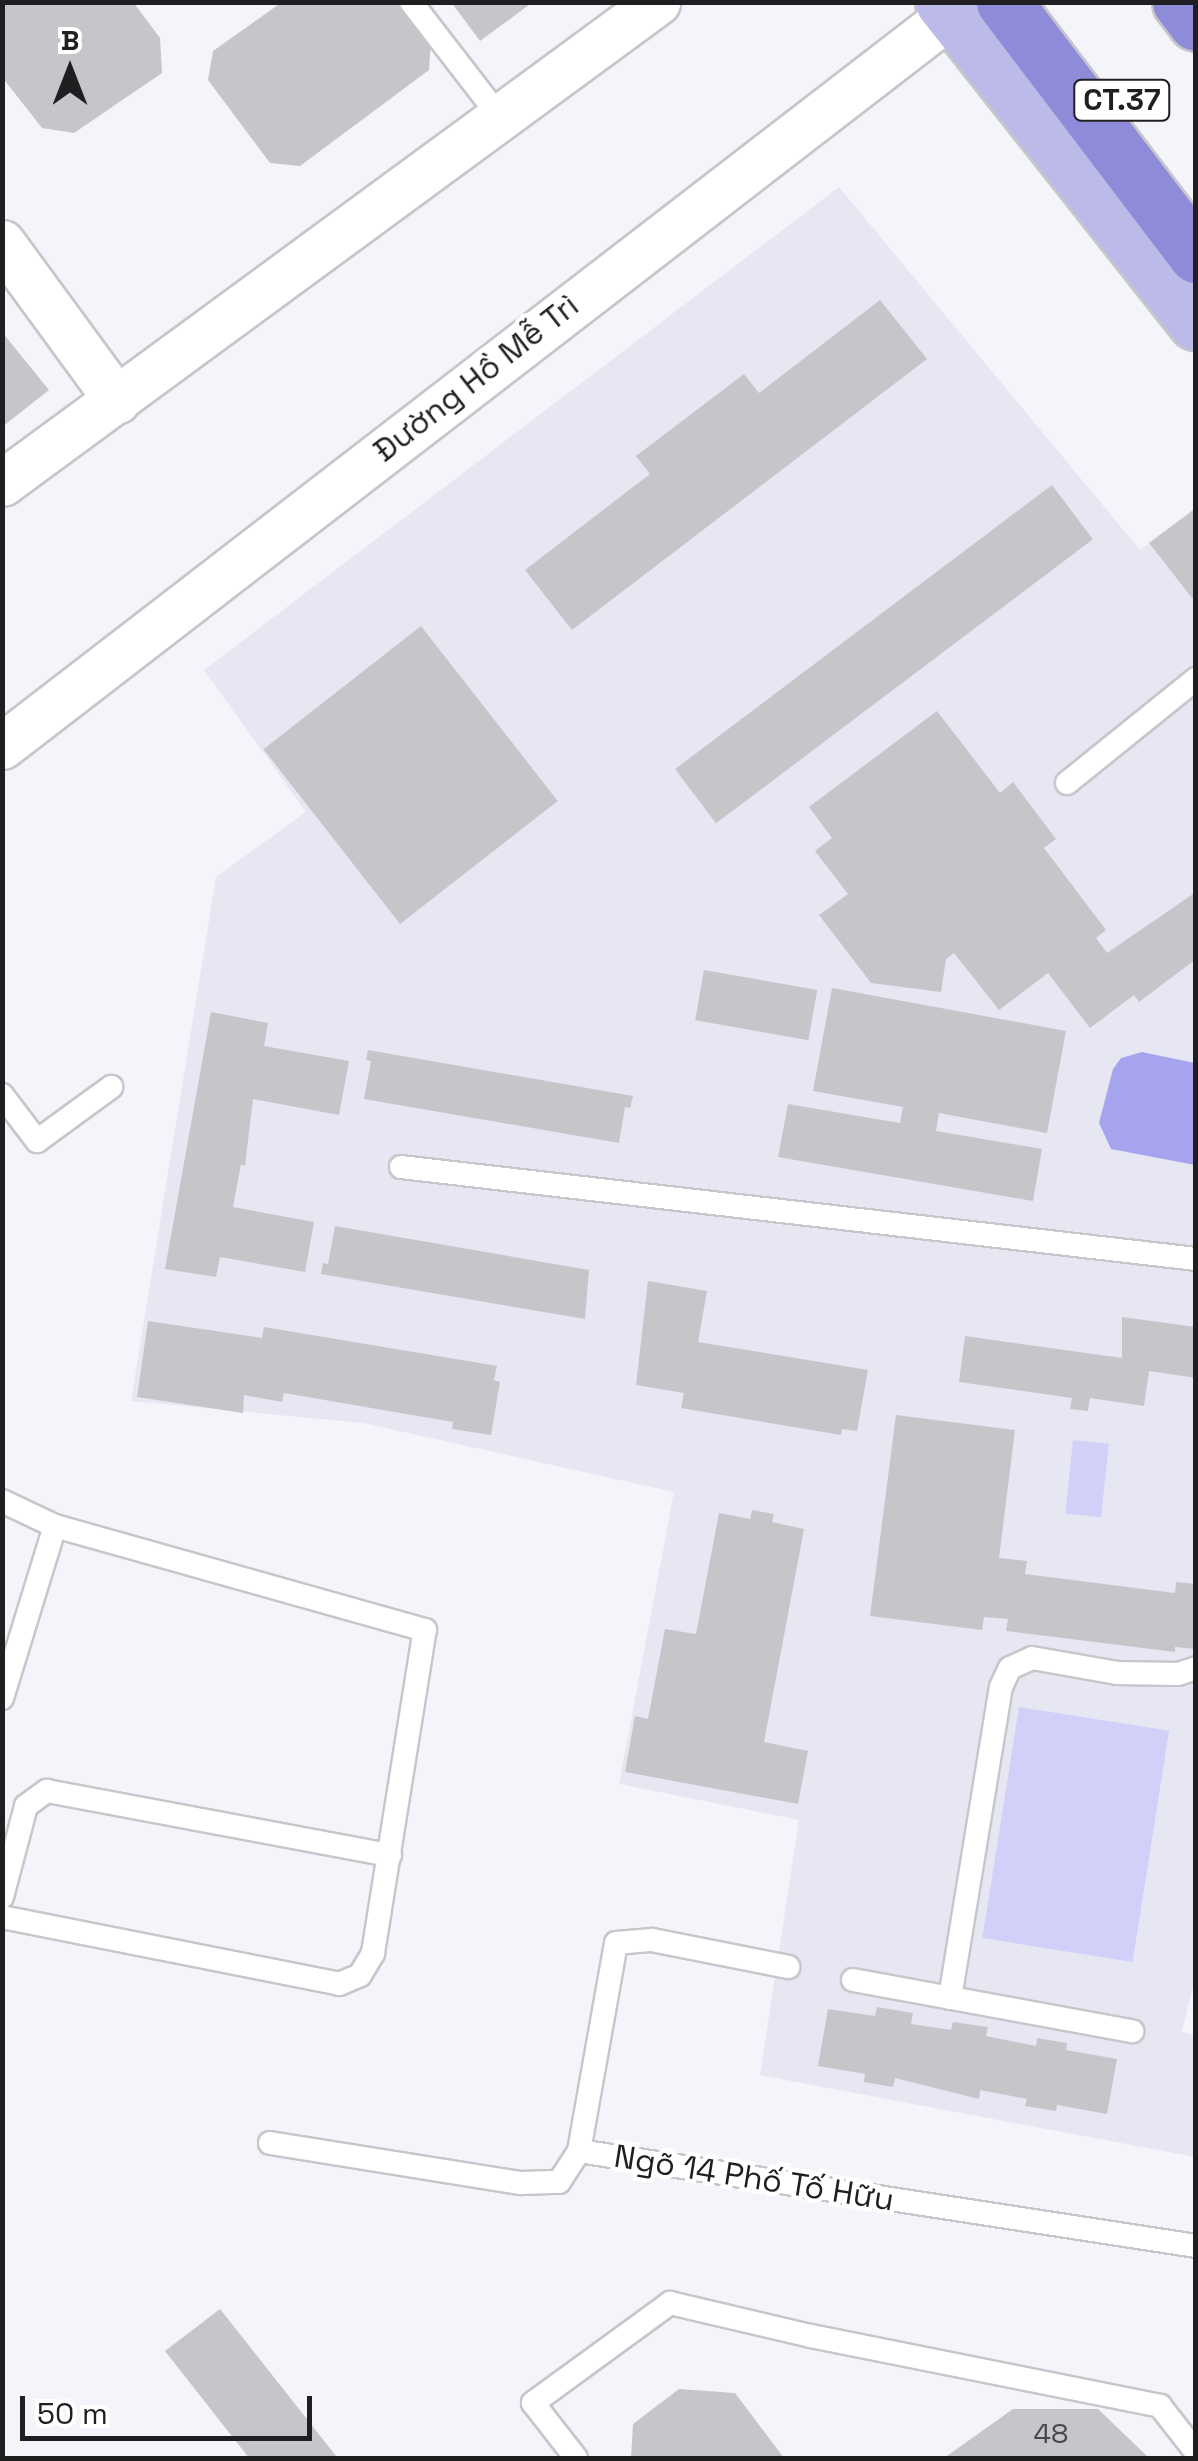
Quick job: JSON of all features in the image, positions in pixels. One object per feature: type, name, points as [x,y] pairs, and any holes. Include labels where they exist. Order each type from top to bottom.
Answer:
[{"type":"highway","points":[[1004,2],[1196,255]]},
{"type":"highway","name":"CT.37","points":[[1048,2],[1196,197]]},
{"type":"highway","points":[[1180,2],[1196,23]]},
{"type":"main road","points":[[948,8],[1196,322]]},
{"type":"street","points":[[2,483],[657,2]]},
{"type":"street","name":"Đường Hồ Mễ Trì","points":[[2,746],[948,8]]},
{"type":"street","points":[[2,243],[117,400]]},
{"type":"lane","points":[[410,2],[499,116]]},
{"type":"lane","points":[[1067,783],[1196,679]]},
{"type":"lane","points":[[2,1095],[37,1141],[111,1088]]},
{"type":"lane","points":[[402,1167],[1196,1259]]},
{"type":"lane","points":[[2,1501],[55,1526],[425,1630],[374,1953],[360,1975],[339,1984],[2,1916]]},
{"type":"lane","points":[[2,1698],[55,1526]]},
{"type":"lane","points":[[950,1998],[1001,1687],[1010,1668],[1032,1658],[1116,1673],[1178,1674],[1196,1668]]},
{"type":"lane","points":[[2,1896],[26,1806],[35,1795],[48,1792],[390,1856]]},
{"type":"lane","points":[[579,2151],[616,1943],[652,1940],[788,1967]]},
{"type":"lane","points":[[853,1980],[1132,2031]]},
{"type":"lane","name":"Ngõ 14 Phố Tố Hữu","points":[[270,2143],[521,2182],[559,2182],[579,2151],[1196,2246]]},
{"type":"lane","points":[[576,2458],[532,2403],[670,2303],[810,2336],[1160,2406],[1196,2452]]},
{"type":"shaded area","points":[[839,187],[1140,550],[1195,508],[1196,1974],[1182,2032],[1195,2035],[1195,2157],[760,2075],[799,1820],[619,1784],[674,1492],[363,1423],[131,1401],[216,877],[306,812],[204,670]]},
{"type":"shaded area","points":[[1073,1440],[1109,1444],[1101,1517],[1065,1514]]},
{"type":"shaded area","points":[[1019,1707],[1169,1731],[1133,1962],[982,1938]]},
{"type":"water","points":[[1142,1052],[1195,1063],[1195,1165],[1111,1149],[1099,1123],[1113,1069],[1121,1058]]},
{"type":"building","points":[[2,2],[133,2],[160,38],[162,73],[74,133],[42,128],[2,77]]},
{"type":"building","points":[[282,2],[404,2],[431,40],[429,70],[300,166],[270,163],[208,80],[213,51]]},
{"type":"building","points":[[451,2],[533,2],[480,41]]},
{"type":"building","points":[[880,300],[927,359],[572,630],[525,570],[650,474],[636,456],[744,374],[759,393]]},
{"type":"building","points":[[2,332],[49,390],[2,427]]},
{"type":"building","points":[[1052,485],[1093,539],[716,823],[675,769]]},
{"type":"building","points":[[1196,508],[1196,603],[1149,543]]},
{"type":"building","points":[[421,626],[558,801],[400,924],[263,749]]},
{"type":"building","points":[[937,711],[1000,793],[1013,782],[1056,839],[1044,848],[1106,930],[1096,938],[1107,953],[1196,892],[1196,959],[1139,1002],[1134,995],[1090,1028],[1048,973],[999,1010],[954,953],[946,959],[941,992],[871,983],[819,915],[848,894],[815,851],[832,838],[809,807]]},
{"type":"building","points":[[704,970],[817,990],[808,1040],[695,1020]]},
{"type":"building","points":[[832,988],[1066,1031],[1047,1133],[939,1113],[936,1131],[1042,1149],[1033,1201],[778,1157],[788,1104],[900,1123],[903,1107],[813,1091]]},
{"type":"building","points":[[211,1012],[268,1023],[264,1046],[349,1061],[339,1115],[253,1099],[245,1166],[241,1164],[233,1207],[314,1222],[305,1272],[220,1257],[216,1277],[165,1269]]},
{"type":"building","points":[[368,1050],[633,1096],[630,1108],[625,1107],[619,1143],[364,1099],[371,1061],[366,1060]]},
{"type":"building","points":[[335,1226],[589,1270],[585,1319],[321,1274],[323,1263],[328,1264]]},
{"type":"building","points":[[648,1281],[707,1291],[698,1342],[868,1370],[857,1431],[842,1429],[841,1435],[681,1408],[684,1393],[636,1385]]},
{"type":"building","points":[[1122,1317],[1196,1327],[1196,1378],[1149,1371],[1144,1406],[1090,1398],[1088,1411],[1070,1409],[1072,1398],[959,1382],[965,1336],[1122,1358]]},
{"type":"building","points":[[148,1321],[262,1338],[264,1327],[497,1366],[494,1380],[500,1382],[491,1435],[452,1429],[453,1422],[284,1393],[282,1402],[244,1395],[243,1413],[137,1397]]},
{"type":"building","points":[[896,1415],[1015,1430],[999,1558],[1027,1561],[1025,1574],[1175,1593],[1176,1582],[1196,1584],[1196,1649],[1175,1647],[1175,1652],[1006,1631],[1008,1619],[984,1617],[982,1630],[870,1616]]},
{"type":"building","points":[[752,1510],[774,1514],[772,1522],[804,1529],[764,1742],[808,1751],[798,1804],[625,1772],[635,1716],[648,1719],[665,1629],[696,1634],[719,1513],[750,1519]]},
{"type":"building","points":[[877,2007],[913,2013],[911,2024],[951,2030],[953,2022],[988,2027],[986,2036],[1036,2046],[1037,2038],[1067,2043],[1066,2050],[1117,2059],[1107,2114],[1057,2105],[1056,2111],[1025,2106],[1027,2099],[980,2090],[979,2099],[895,2078],[893,2087],[864,2082],[865,2074],[818,2066],[828,2009],[875,2016]]},
{"type":"building","points":[[220,2309],[336,2456],[249,2458],[165,2351]]},
{"type":"building","points":[[679,2389],[735,2393],[784,2458],[631,2458],[633,2424]]},
{"type":"building","points":[[1013,2409],[1098,2409],[1149,2458],[944,2458]]}]
